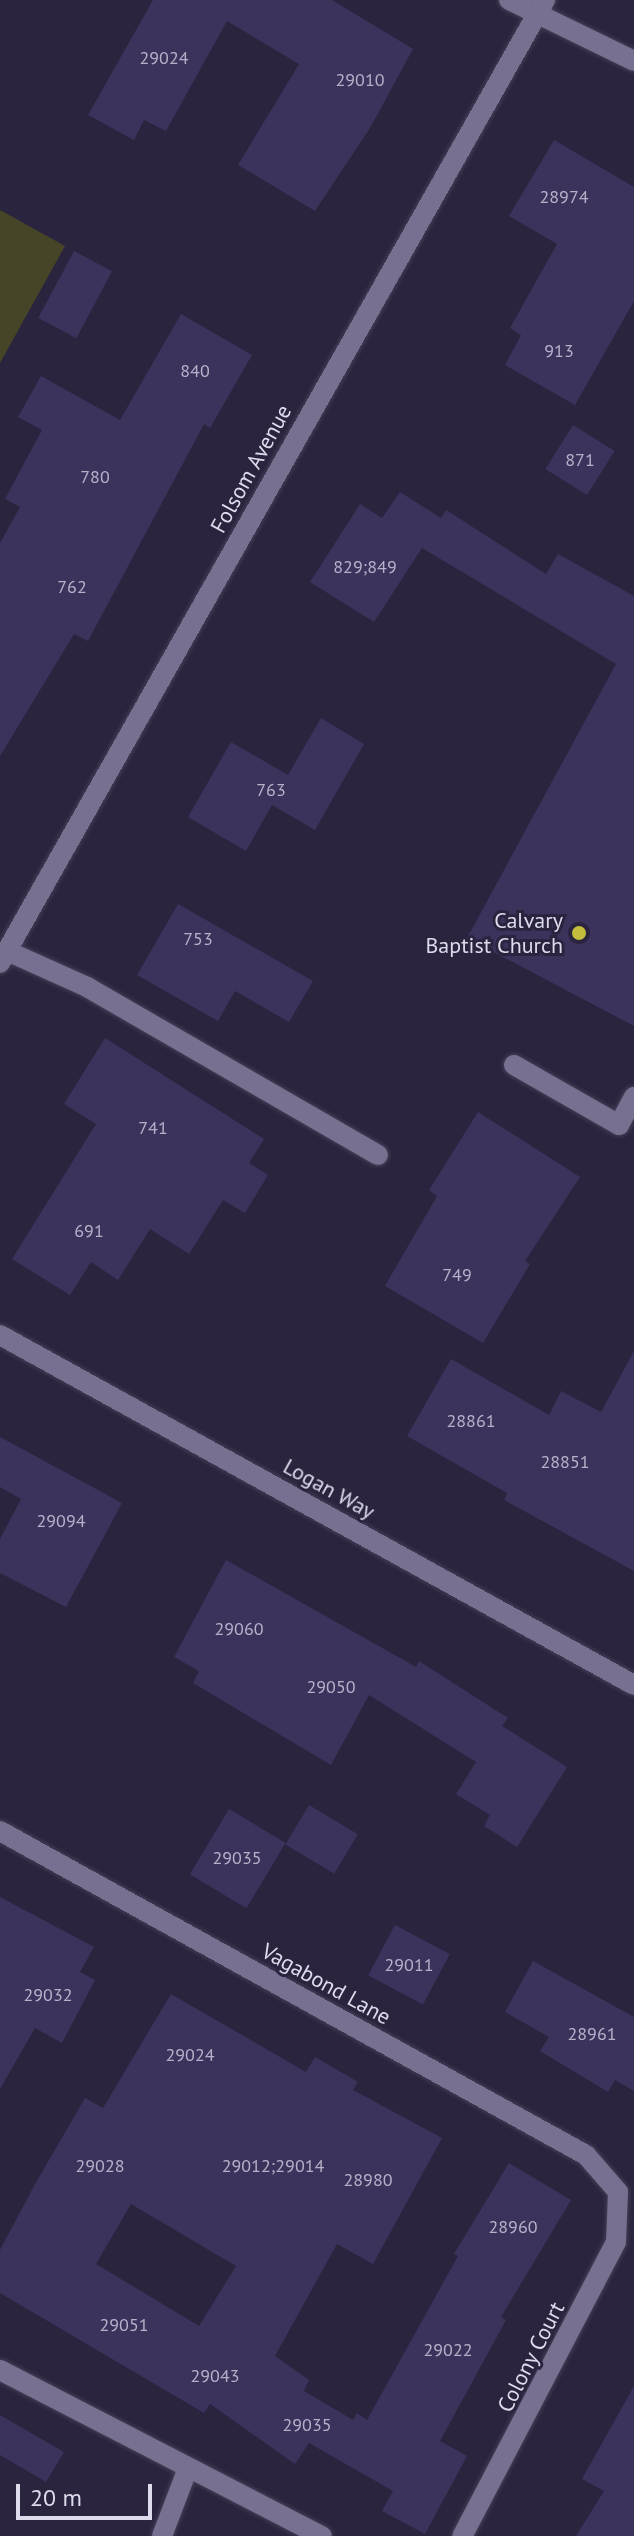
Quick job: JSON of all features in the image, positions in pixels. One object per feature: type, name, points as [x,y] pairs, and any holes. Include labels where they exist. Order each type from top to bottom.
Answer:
[{"type":"street","points":[[509,0],[541,6],[634,61]]},
{"type":"street","name":"Folsom Avenue","points":[[4,957],[541,6]]},
{"type":"street","points":[[4,957],[87,987],[378,1155]]},
{"type":"street","points":[[514,1065],[619,1125],[634,1097]]},
{"type":"street","name":"Logan Way","points":[[0,1335],[634,1685]]},
{"type":"street","name":"Vagabond Lane","points":[[0,1831],[586,2155],[618,2192]]},
{"type":"street","name":"Colony Court","points":[[462,2536],[500,2470],[616,2242],[618,2192]]},
{"type":"street","points":[[0,2370],[322,2536]]},
{"type":"street","points":[[162,2536],[188,2468]]},
{"type":"shaded area","points":[[0,210],[65,246],[0,363]]},
{"type":"building","points":[[153,0],[332,0],[413,49],[370,128],[315,211],[238,165],[299,64],[227,21],[166,131],[144,120],[134,140],[88,115]]},
{"type":"building","points":[[554,140],[634,187],[634,301],[575,405],[505,365],[521,335],[510,328],[557,244],[509,216]]},
{"type":"building","points":[[74,251],[112,271],[76,338],[38,318]]},
{"type":"building","points":[[181,314],[252,355],[210,428],[204,424],[88,641],[74,634],[0,756],[0,543],[20,507],[5,499],[42,430],[18,417],[41,376],[120,420]]},
{"type":"building","points":[[573,425],[615,451],[587,495],[545,469]]},
{"type":"building","points":[[400,492],[441,518],[446,510],[546,574],[558,554],[634,596],[634,1026],[467,938],[616,664],[422,548],[374,622],[310,582],[360,504],[382,518]]},
{"type":"building","points":[[321,718],[364,744],[315,830],[272,805],[246,851],[188,817],[231,742],[288,775]]},
{"type":"building","points":[[178,904],[313,981],[289,1022],[235,991],[218,1021],[137,975]]},
{"type":"building","points":[[105,1038],[264,1139],[249,1163],[268,1175],[245,1213],[223,1200],[189,1254],[150,1229],[118,1280],[91,1262],[70,1295],[12,1259],[96,1124],[64,1104]]},
{"type":"building","points":[[478,1112],[580,1177],[525,1261],[530,1264],[483,1343],[385,1286],[437,1196],[429,1190]]},
{"type":"building","points":[[634,1351],[634,1571],[504,1500],[507,1493],[407,1436],[451,1359],[549,1415],[561,1391],[601,1412]]},
{"type":"building","points":[[0,1437],[122,1503],[66,1607],[0,1573],[0,1539],[21,1499],[0,1487]]},
{"type":"building","points":[[226,1560],[416,1667],[419,1661],[508,1718],[502,1726],[567,1767],[517,1847],[484,1826],[490,1815],[456,1794],[476,1762],[369,1695],[331,1765],[193,1683],[199,1671],[174,1657]]},
{"type":"building","points":[[309,1805],[358,1834],[334,1874],[285,1844]]},
{"type":"building","points":[[229,1809],[286,1843],[246,1908],[190,1874]]},
{"type":"building","points":[[0,1897],[94,1947],[80,1972],[95,1980],[62,2043],[35,2028],[0,2089]]},
{"type":"building","points":[[395,1925],[450,1954],[423,2004],[368,1975]]},
{"type":"building","points":[[533,1961],[634,2017],[634,2091],[615,2080],[608,2092],[540,2051],[549,2037],[505,2012]]},
{"type":"building","points":[[171,1994],[306,2072],[315,2057],[358,2082],[353,2090],[442,2138],[373,2264],[337,2244],[275,2356],[309,2380],[304,2391],[353,2420],[357,2413],[367,2420],[458,2256],[454,2254],[509,2163],[571,2200],[501,2317],[506,2320],[440,2441],[467,2456],[425,2534],[382,2511],[393,2491],[309,2443],[295,2464],[210,2404],[204,2413],[0,2293],[0,2250],[34,2186],[85,2098],[103,2108]],"holes":[[[131,2204],[236,2266],[199,2326],[96,2264]]]},
{"type":"building","points":[[634,2386],[634,2536],[576,2536],[604,2491],[582,2479]]},
{"type":"building","points":[[0,2415],[64,2452],[46,2482],[0,2455]]},
{"type":"place","name":"Calvary Baptist Church","points":[[579,933]]}]
